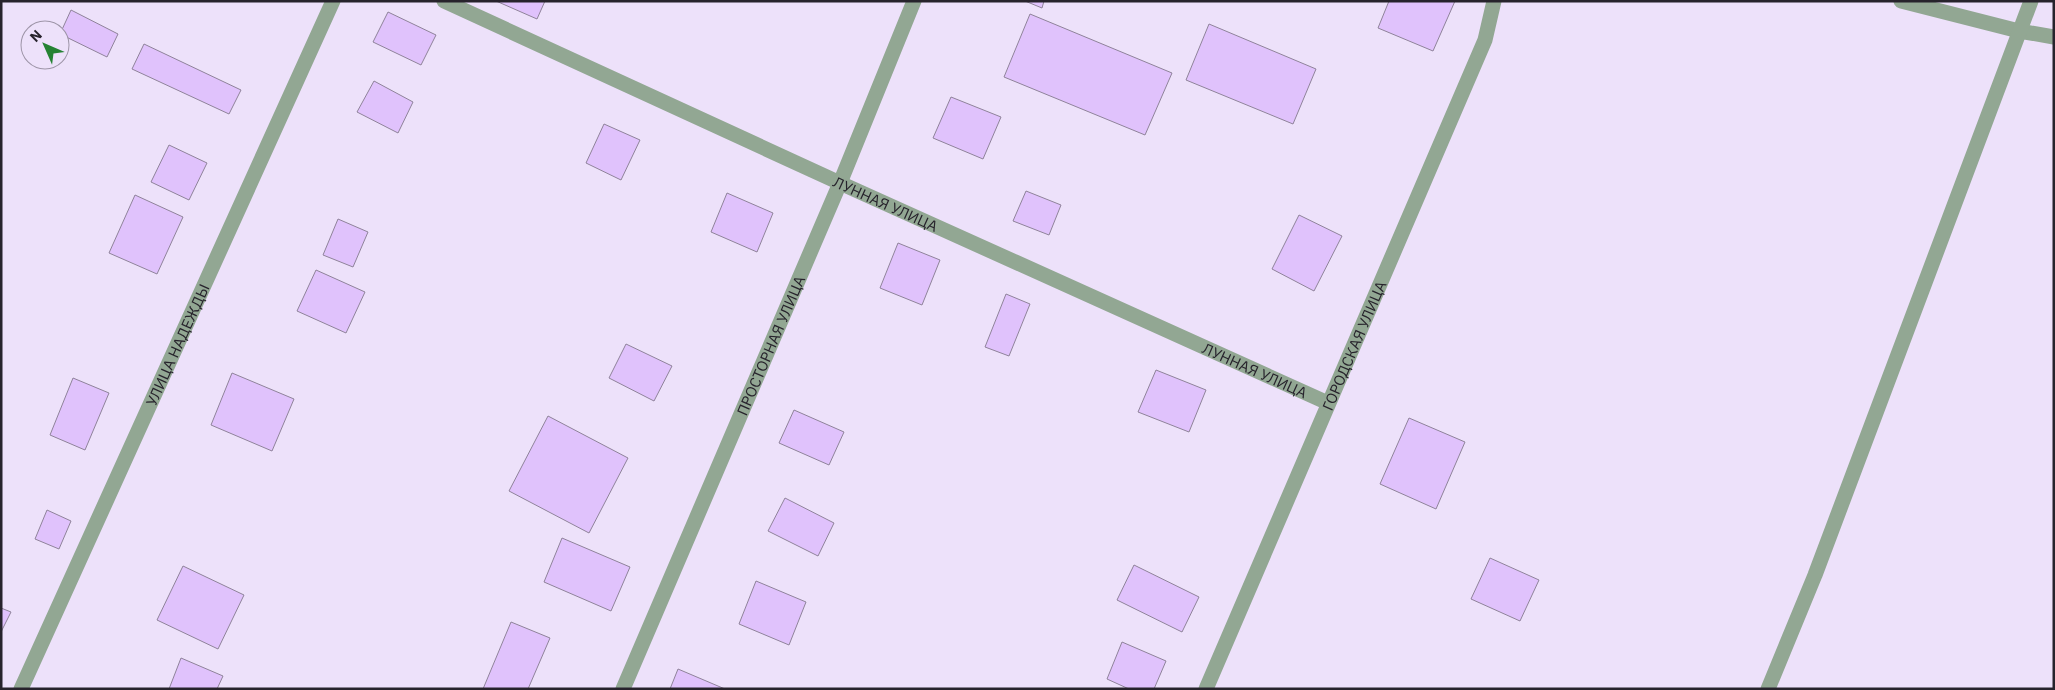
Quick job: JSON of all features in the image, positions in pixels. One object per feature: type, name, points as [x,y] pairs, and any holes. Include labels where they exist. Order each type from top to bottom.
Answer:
[{"type":"street","name":"УЛИЦА НАДЕЖДЫ","points":[[21,689],[333,1]]},
{"type":"street","name":"ЛУННАЯ УЛИЦА","points":[[444,1],[1328,404]]},
{"type":"street","name":"ПРОСТОРНАЯ УЛИЦА","points":[[623,689],[840,183],[914,1]]},
{"type":"street","name":"ГОРОДСКАЯ УЛИЦА","points":[[1206,689],[1485,40],[1494,1]]},
{"type":"street","points":[[1901,1],[2019,31],[2054,37]]},
{"type":"street","points":[[1768,689],[1815,576],[2031,1]]},
{"type":"building","points":[[496,1],[545,1],[537,19]]},
{"type":"building","points":[[1025,1],[1044,1],[1042,8]]},
{"type":"building","points":[[1389,1],[1455,1],[1433,51],[1378,28]]},
{"type":"building","points":[[71,10],[118,34],[107,57],[70,39],[70,20],[66,20]]},
{"type":"building","points":[[388,12],[436,35],[421,65],[373,42]]},
{"type":"building","points":[[1030,14],[1172,73],[1145,135],[1004,77]]},
{"type":"building","points":[[1209,24],[1316,69],[1293,124],[1186,80]]},
{"type":"building","points":[[144,44],[241,90],[229,114],[132,69]]},
{"type":"building","points":[[374,81],[413,102],[398,133],[357,112]]},
{"type":"building","points":[[951,97],[1001,117],[983,159],[933,138]]},
{"type":"building","points":[[604,124],[640,140],[621,180],[586,163]]},
{"type":"building","points":[[169,145],[207,163],[189,200],[151,182]]},
{"type":"building","points":[[1026,191],[1061,205],[1049,235],[1013,221]]},
{"type":"building","points":[[727,193],[773,213],[757,252],[711,232]]},
{"type":"building","points":[[135,195],[183,217],[157,274],[109,253]]},
{"type":"building","points":[[1299,215],[1342,236],[1314,291],[1272,269]]},
{"type":"building","points":[[338,219],[368,232],[353,267],[323,255]]},
{"type":"building","points":[[898,243],[940,260],[922,305],[880,288]]},
{"type":"building","points":[[316,270],[365,292],[346,333],[297,311]]},
{"type":"building","points":[[1006,294],[1030,304],[1009,356],[985,347]]},
{"type":"building","points":[[626,344],[672,366],[654,401],[609,378]]},
{"type":"building","points":[[1156,370],[1206,390],[1189,432],[1138,412]]},
{"type":"building","points":[[232,373],[294,399],[272,451],[211,425]]},
{"type":"building","points":[[73,378],[109,393],[85,450],[50,435]]},
{"type":"building","points":[[794,410],[844,432],[829,465],[779,443]]},
{"type":"building","points":[[548,416],[628,458],[589,533],[509,491]]},
{"type":"building","points":[[1409,418],[1465,442],[1436,509],[1380,484]]},
{"type":"building","points":[[785,498],[834,523],[818,556],[768,531]]},
{"type":"building","points":[[47,510],[71,521],[59,549],[35,539]]},
{"type":"building","points":[[562,538],[630,567],[611,611],[544,582]]},
{"type":"building","points":[[1490,558],[1539,580],[1520,621],[1471,599]]},
{"type":"building","points":[[1134,565],[1199,597],[1182,632],[1117,600]]},
{"type":"building","points":[[183,566],[244,595],[218,649],[157,620]]},
{"type":"building","points":[[756,581],[806,602],[789,645],[739,624]]},
{"type":"building","points":[[1,608],[11,612],[1,632]]},
{"type":"building","points":[[511,622],[550,638],[528,689],[483,689]]},
{"type":"building","points":[[1122,642],[1166,661],[1154,689],[1129,689],[1107,679]]},
{"type":"building","points":[[181,658],[223,676],[217,689],[169,689]]},
{"type":"building","points":[[678,669],[725,689],[670,689]]}]
